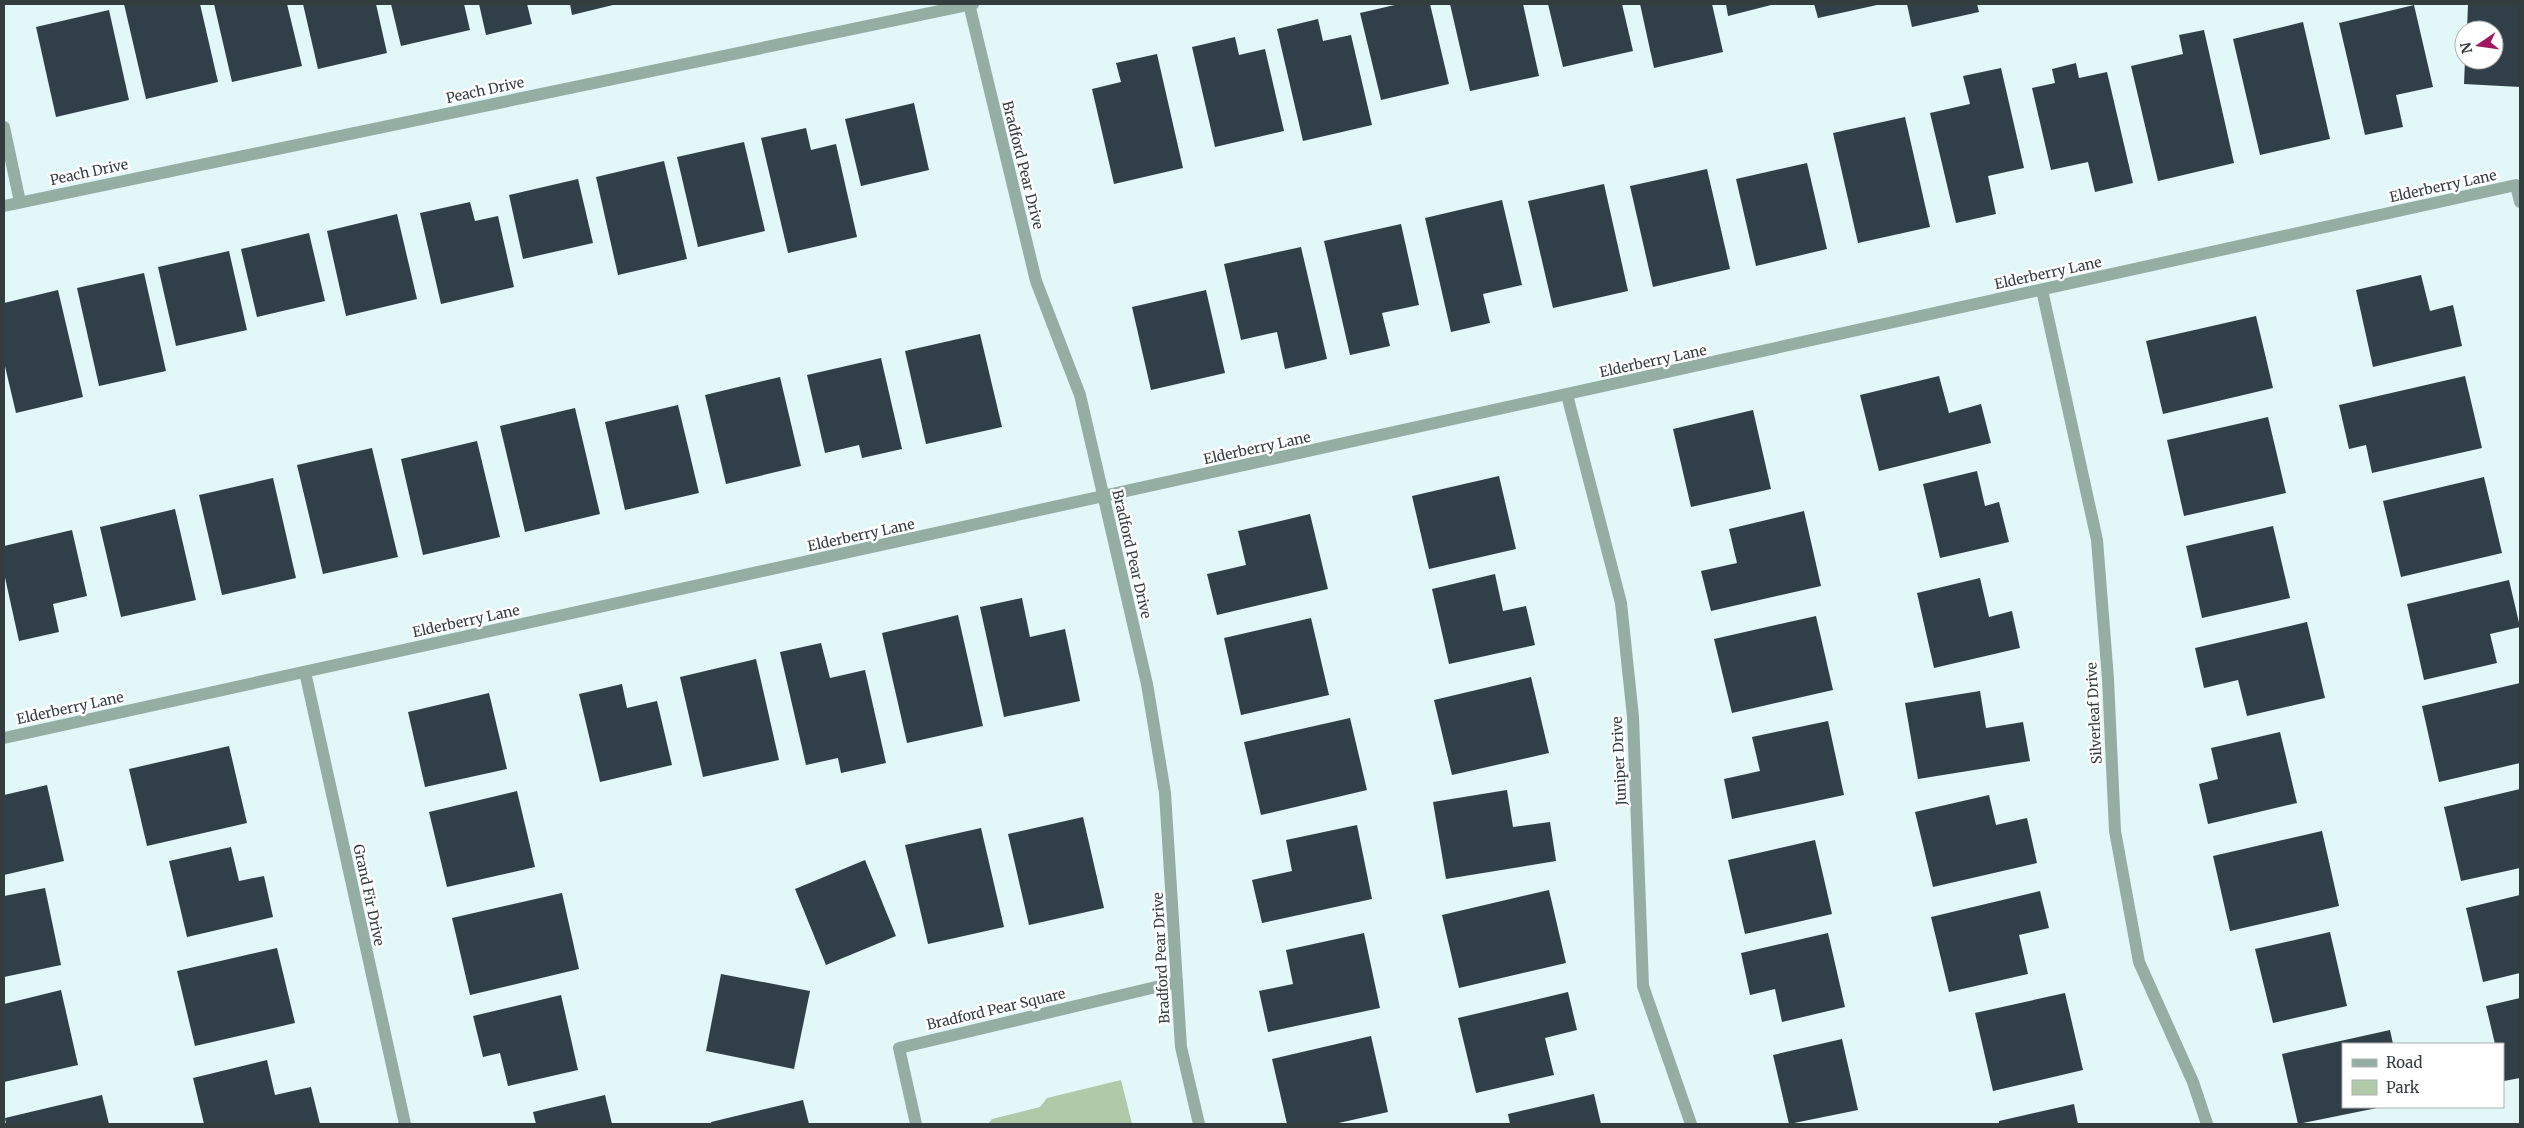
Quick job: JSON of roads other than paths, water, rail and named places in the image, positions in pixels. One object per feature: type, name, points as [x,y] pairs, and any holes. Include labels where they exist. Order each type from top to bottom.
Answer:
[{"type":"street","name":"Peach Drive","points":[[4,206],[971,4]]},
{"type":"street","name":"Bradford Pear Drive","points":[[971,4],[1036,281],[1080,395],[1147,684],[1166,793],[1181,1047],[1199,1124]]},
{"type":"street","points":[[4,127],[20,202]]},
{"type":"street","name":"Elderberry Lane","points":[[4,738],[2516,185],[2520,202]]},
{"type":"street","name":"Silverleaf Drive","points":[[2042,290],[2097,540],[2108,679],[2114,831],[2139,962],[2193,1082],[2207,1124]]},
{"type":"street","name":"Juniper Drive","points":[[1567,395],[1621,603],[1633,717],[1643,986],[1692,1124]]},
{"type":"street","name":"Grand Fir Drive","points":[[305,672],[405,1124]]},
{"type":"street","name":"Bradford Pear Square","points":[[916,1124],[899,1048],[1177,982]]}]
